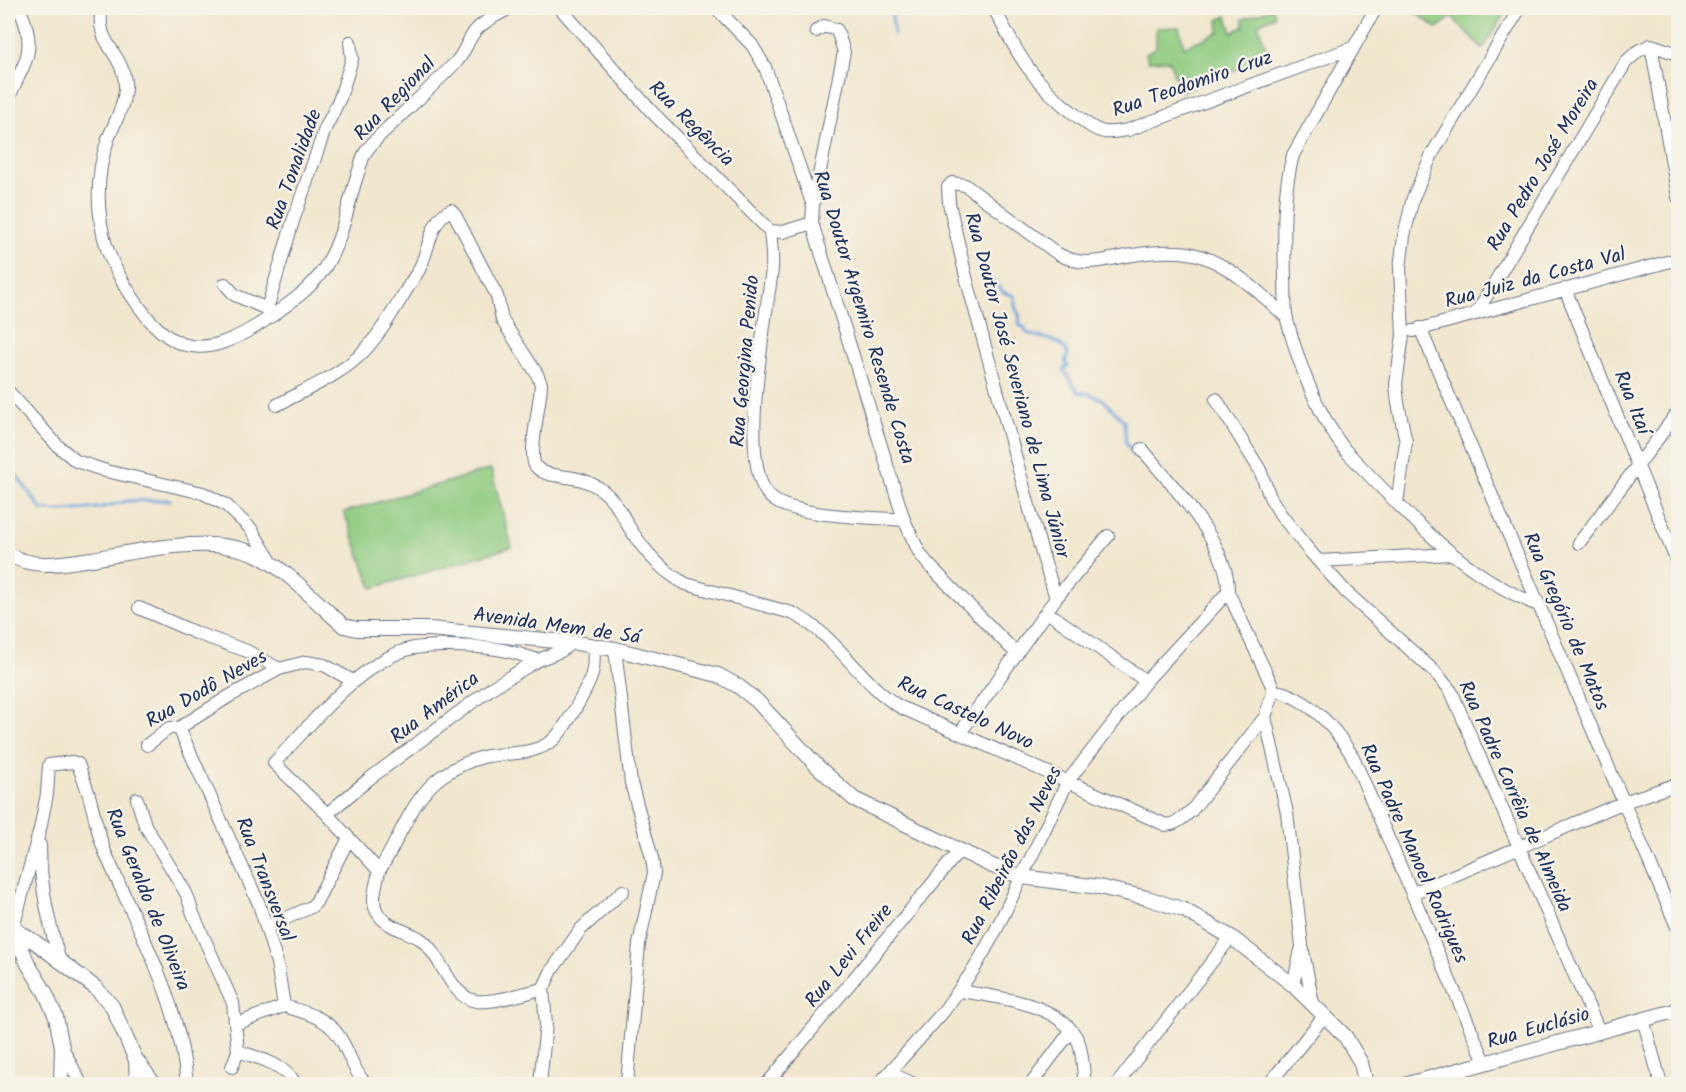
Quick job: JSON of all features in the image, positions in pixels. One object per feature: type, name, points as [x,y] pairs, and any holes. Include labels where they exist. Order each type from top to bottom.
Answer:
[{"type":"street","points":[[8,102],[11,89],[24,66],[29,39],[27,24],[19,8]]},
{"type":"street","name":"Rua Regional","points":[[102,8],[100,19],[102,33],[118,60],[125,81],[124,97],[107,142],[99,172],[101,225],[111,262],[128,291],[157,329],[172,341],[189,348],[214,346],[249,332],[268,313],[307,289],[328,263],[338,240],[364,154],[459,58],[476,30],[510,8]]},
{"type":"street","name":"Rua Regência","points":[[560,8],[652,112],[770,231]]},
{"type":"street","name":"Rua Doutor Argemiro Resende Costa","points":[[716,8],[752,45],[765,67],[813,206],[812,223],[904,520],[919,552],[927,563],[1017,654]]},
{"type":"street","name":"Rua Teodomiro Cruz","points":[[994,8],[1029,71],[1059,102],[1087,124],[1102,132],[1128,130],[1352,48]]},
{"type":"street","points":[[1376,8],[1293,155],[1286,179],[1283,220],[1287,318],[1308,384],[1334,436],[1345,450],[1452,554],[1482,578],[1512,595],[1538,605]]},
{"type":"street","points":[[1397,503],[1407,442],[1396,384],[1403,335],[1400,267],[1404,236],[1413,198],[1432,154],[1520,8]]},
{"type":"street","points":[[813,206],[844,52],[837,30],[824,26],[816,31]]},
{"type":"street","name":"Rua Tonalidade","points":[[268,313],[294,221],[325,129],[340,98],[352,59],[350,42]]},
{"type":"street","points":[[1678,54],[1651,45],[1678,197]]},
{"type":"street","name":"Rua Pedro José Moreira","points":[[1477,312],[1626,62],[1638,51],[1651,45]]},
{"type":"street","name":"Rua Doutor José Severiano de Lima Júnior","points":[[1056,598],[966,277],[949,203],[948,187],[952,183],[965,185],[1058,254],[1071,261],[1085,263],[1168,252],[1194,254],[1226,268],[1287,318]]},
{"type":"street","name":"Rua Castelo Novo","points":[[277,405],[357,358],[372,343],[421,268],[438,220],[450,210],[455,215],[498,296],[502,320],[541,384],[533,461],[539,470],[583,480],[606,494],[623,515],[644,549],[660,568],[671,576],[686,584],[792,613],[807,620],[825,634],[889,700],[1166,825],[1173,824],[1192,810],[1265,717]]},
{"type":"street","points":[[770,231],[783,232],[812,223]]},
{"type":"street","name":"Rua Georgina Penido","points":[[770,231],[772,266],[761,346],[753,434],[758,476],[765,492],[772,500],[786,507],[837,515],[904,520]]},
{"type":"street","name":"Rua Juiz da Costa Val","points":[[1403,335],[1419,328],[1678,259]]},
{"type":"street","points":[[225,284],[235,295],[268,313]]},
{"type":"street","name":"Rua Itaí","points":[[1565,289],[1678,564]]},
{"type":"street","name":"Rua Gregório de Matos","points":[[1419,328],[1678,929]]},
{"type":"street","name":"Avenida Mem de Sá","points":[[8,391],[58,446],[76,461],[105,471],[203,493],[226,505],[251,529],[274,566],[344,626],[357,629],[430,629],[572,642],[615,649],[718,675],[738,686],[757,702],[818,767],[854,799],[1022,877],[1099,887],[1148,897],[1184,909],[1231,937],[1293,985],[1325,1015],[1345,1036],[1354,1050],[1361,1063],[1366,1084]]},
{"type":"street","name":"Rua Padre Corrêia de Almeida","points":[[1216,399],[1260,470],[1270,497],[1281,515],[1346,592],[1435,672],[1450,691],[1599,1031]]},
{"type":"street","points":[[1579,543],[1678,412]]},
{"type":"street","points":[[1142,449],[1210,536],[1226,569],[1229,582],[1228,592],[1274,690],[1265,717],[1287,813],[1302,946],[1313,1004]]},
{"type":"street","points":[[960,733],[1056,598],[1108,536]]},
{"type":"street","points":[[8,554],[34,565],[205,544],[254,554],[274,566]]},
{"type":"street","points":[[1319,561],[1452,554]]},
{"type":"street","name":"Rua Ribeirão das Neves","points":[[879,1084],[960,991],[995,932],[1068,781],[1146,681],[1228,592]]},
{"type":"street","points":[[138,608],[196,633],[247,651],[279,669]]},
{"type":"street","points":[[1047,612],[1146,681]]},
{"type":"street","name":"Rua América","points":[[327,814],[369,779],[493,687],[537,660],[561,651],[572,642]]},
{"type":"street","points":[[543,989],[490,1000],[475,1001],[466,997],[458,991],[427,944],[390,925],[377,912],[374,901],[379,872],[424,794],[440,778],[462,764],[483,757],[522,752],[540,747],[553,740],[589,684],[595,665],[593,646]]},
{"type":"street","points":[[379,872],[327,814],[274,763],[353,681],[385,660],[406,650],[422,648],[498,649],[537,660]]},
{"type":"street","points":[[615,649],[631,783],[654,873],[639,944],[627,1084]]},
{"type":"street","name":"Rua Dodô Neves","points":[[147,745],[169,728],[179,728],[228,697],[279,669],[306,662],[324,665],[353,681]]},
{"type":"street","name":"Rua Padre Manoel Rodrigues","points":[[1274,690],[1289,694],[1303,703],[1340,735],[1353,757],[1485,1062]]},
{"type":"street","name":"Rua Transversal","points":[[179,728],[209,791],[267,927],[277,963],[284,1006]]},
{"type":"street","name":"Rua Geraldo de Oliveira","points":[[40,829],[47,794],[49,765],[72,762],[78,764],[104,848],[153,956],[167,995],[181,1047],[187,1084]]},
{"type":"street","points":[[1413,893],[1624,802],[1678,784]]},
{"type":"street","points":[[136,799],[145,825],[186,893],[233,1004],[238,1051],[232,1067]]},
{"type":"street","points":[[8,974],[10,927],[40,829]]},
{"type":"street","points":[[40,829],[40,867],[45,906],[60,962]]},
{"type":"street","points":[[267,927],[311,907],[316,902],[349,838]]},
{"type":"street","name":"Rua Levi Freire","points":[[767,1084],[960,850]]},
{"type":"street","points":[[540,1084],[546,1024],[543,989],[552,970],[581,930],[623,891]]},
{"type":"street","points":[[10,927],[96,988],[112,1006],[135,1058],[154,1084]]},
{"type":"street","points":[[10,927],[56,1017],[62,1047],[61,1084]]},
{"type":"street","points":[[1117,1084],[1231,937]]},
{"type":"street","points":[[1293,985],[1302,946]]},
{"type":"street","points":[[960,991],[1019,1001],[1047,1013],[1064,1024],[1078,1041],[1085,1084]]},
{"type":"street","points":[[236,1024],[284,1006],[313,1014],[329,1024],[343,1042],[354,1069],[364,1082]]},
{"type":"street","name":"Rua Euclásio","points":[[1408,1084],[1678,1010]]},
{"type":"street","points":[[1269,1084],[1325,1015]]},
{"type":"street","points":[[1644,1019],[1660,1084]]},
{"type":"street","points":[[1031,1084],[1071,1031]]},
{"type":"street","points":[[62,1047],[81,1084]]},
{"type":"street","points":[[238,1051],[271,1063],[289,1073],[296,1084]]},
{"type":"street","points":[[135,1058],[136,1084]]},
{"type":"street","points":[[1459,1069],[1464,1084]]},
{"type":"street","points":[[890,1073],[914,1084]]},
{"type":"green space","points":[[1273,8],[1275,16],[1258,24],[1269,57],[1180,92],[1169,60],[1148,61],[1146,53],[1156,48],[1156,28],[1179,27],[1184,47],[1219,32],[1218,20],[1227,16],[1232,33],[1244,26],[1243,19]]},
{"type":"green space","points":[[1409,8],[1508,8],[1483,49],[1452,17],[1437,28]]},
{"type":"green space","points":[[491,469],[512,547],[372,588],[344,512]]},
{"type":"waterway","points":[[888,8],[892,16],[894,34]]},
{"type":"waterway","points":[[984,270],[1003,292],[1014,296],[1020,326],[1024,327],[1027,333],[1056,342],[1065,349],[1068,355],[1065,361],[1068,366],[1064,369],[1078,392],[1102,399],[1124,421],[1126,443],[1134,457]]},
{"type":"waterway","points":[[8,472],[17,476],[42,510],[65,511],[99,508],[127,501],[170,500]]}]
